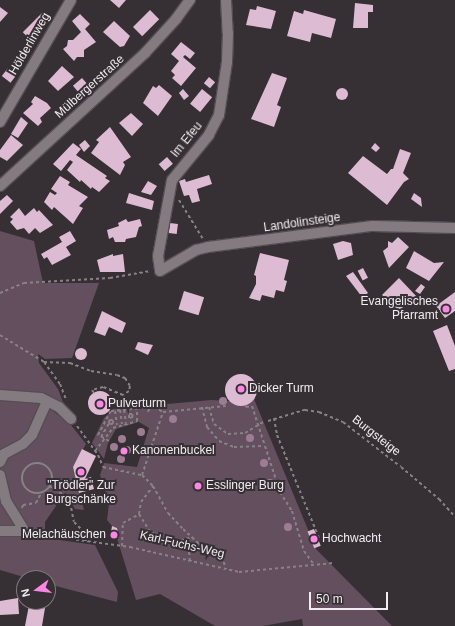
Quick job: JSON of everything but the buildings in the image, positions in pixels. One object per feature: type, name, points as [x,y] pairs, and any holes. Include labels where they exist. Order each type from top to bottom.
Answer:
[{"type":"street","name":"Hölderlinweg","points":[[0,122],[71,0]]},
{"type":"street","name":"Mülbergerstraße","points":[[0,186],[145,53],[176,19],[190,0]]},
{"type":"street","name":"Im Efeu","points":[[159,269],[158,256],[171,183],[176,173],[209,135],[219,115],[225,86],[228,48],[226,0]]},
{"type":"street","name":"Landolinsteige","points":[[159,269],[164,270],[196,250],[208,247],[373,226],[455,228]]},
{"type":"street","points":[[0,395],[28,395],[47,401],[71,419]]},
{"type":"street","points":[[0,462],[4,454],[23,444],[32,435],[47,401]]},
{"type":"street","points":[[0,475],[6,501],[20,519],[26,531],[0,531]]},
{"type":"path","points":[[171,183],[181,204],[208,247]]},
{"type":"path","points":[[0,293],[24,283],[110,278],[159,269]]},
{"type":"path","points":[[0,335],[44,362],[60,384],[67,402]]},
{"type":"path","points":[[44,362],[70,363],[91,371],[117,375],[125,378],[130,386],[130,391],[123,395],[103,387],[92,390],[94,393]]},
{"type":"path","points":[[245,405],[246,407],[252,406],[265,440],[263,446],[276,474],[280,492],[291,508],[298,526],[304,551],[314,565]]},
{"type":"path","points":[[109,441],[98,435],[108,415],[115,411],[150,407],[163,412],[202,407],[226,406]]},
{"type":"path","points":[[148,412],[150,407]]},
{"type":"path","points":[[202,407],[206,427],[219,441],[238,447],[263,446]]},
{"type":"path","points":[[209,407],[214,424],[228,434],[245,433],[263,422]]},
{"type":"path","points":[[95,451],[110,430],[122,424],[137,421],[137,408]]},
{"type":"path","points":[[130,409],[132,422]]},
{"type":"path","points":[[120,410],[122,424]]},
{"type":"path","points":[[124,410],[126,424]]},
{"type":"path","points":[[115,411],[117,426]]},
{"type":"path","name":"Burgsteige","points":[[268,421],[297,411],[313,411],[350,425],[439,499],[455,517]]},
{"type":"path","points":[[142,475],[163,412]]},
{"type":"path","points":[[108,415],[113,428]]},
{"type":"path","points":[[125,417],[137,415]]},
{"type":"path","points":[[274,418],[277,435],[319,538]]},
{"type":"path","points":[[71,419],[95,451],[104,468],[142,475],[153,486],[168,513],[192,537],[206,548],[223,556],[225,568]]},
{"type":"path","points":[[101,436],[107,426],[116,420]]},
{"type":"path","points":[[104,422],[110,430]]},
{"type":"path","points":[[101,429],[108,433]]},
{"type":"path","points":[[20,519],[23,504],[36,503],[41,493],[49,486],[52,477],[45,465],[36,463],[27,466],[22,475],[23,485],[31,492],[41,493]]},
{"type":"path","points":[[49,486],[64,495],[70,502],[74,522],[86,534],[86,541]]},
{"type":"path","points":[[153,486],[141,502],[139,514],[151,533],[155,533],[162,539],[173,540],[175,542],[188,540],[192,537]]},
{"type":"path","points":[[122,546],[123,523],[139,514]]},
{"type":"path","name":"Karl-Fuchs-Weg","points":[[26,531],[122,546],[249,573],[334,563]]},
{"type":"path","points":[[188,540],[190,561]]},
{"type":"shaded area","points":[[0,231],[34,241],[43,283],[99,283],[72,358],[45,359],[38,354],[39,363],[58,389],[64,405],[63,407],[49,408],[71,425],[86,444],[73,467],[84,510],[75,509],[65,493],[45,522],[45,538],[95,545],[118,592],[117,602],[56,586],[56,570],[16,570],[16,575],[0,570]]},
{"type":"shaded area","points":[[254,399],[316,549],[392,626],[303,626],[302,619],[263,626],[215,626],[160,594],[136,600],[117,538],[117,528],[112,526],[107,520],[109,503],[100,475],[104,463],[137,467],[149,428],[139,422],[116,429],[108,443],[104,459],[92,443],[104,418],[113,409],[211,400],[229,401],[243,406]]},
{"type":"place","name":"Evangelisches Pfarramt","points":[[446,309]]},
{"type":"place","name":"Dicker Turm","points":[[241,389]]},
{"type":"place","name":"Pulverturm","points":[[100,404]]},
{"type":"place","name":"Kanonenbuckel","points":[[124,451]]},
{"type":"place","name":"\"Trödler\" Zur Burgschänke","points":[[81,472]]},
{"type":"place","name":"Esslinger Burg","points":[[198,486]]},
{"type":"place","name":"Melachäuschen","points":[[114,535]]},
{"type":"place","name":"Hochwacht","points":[[314,539]]}]
